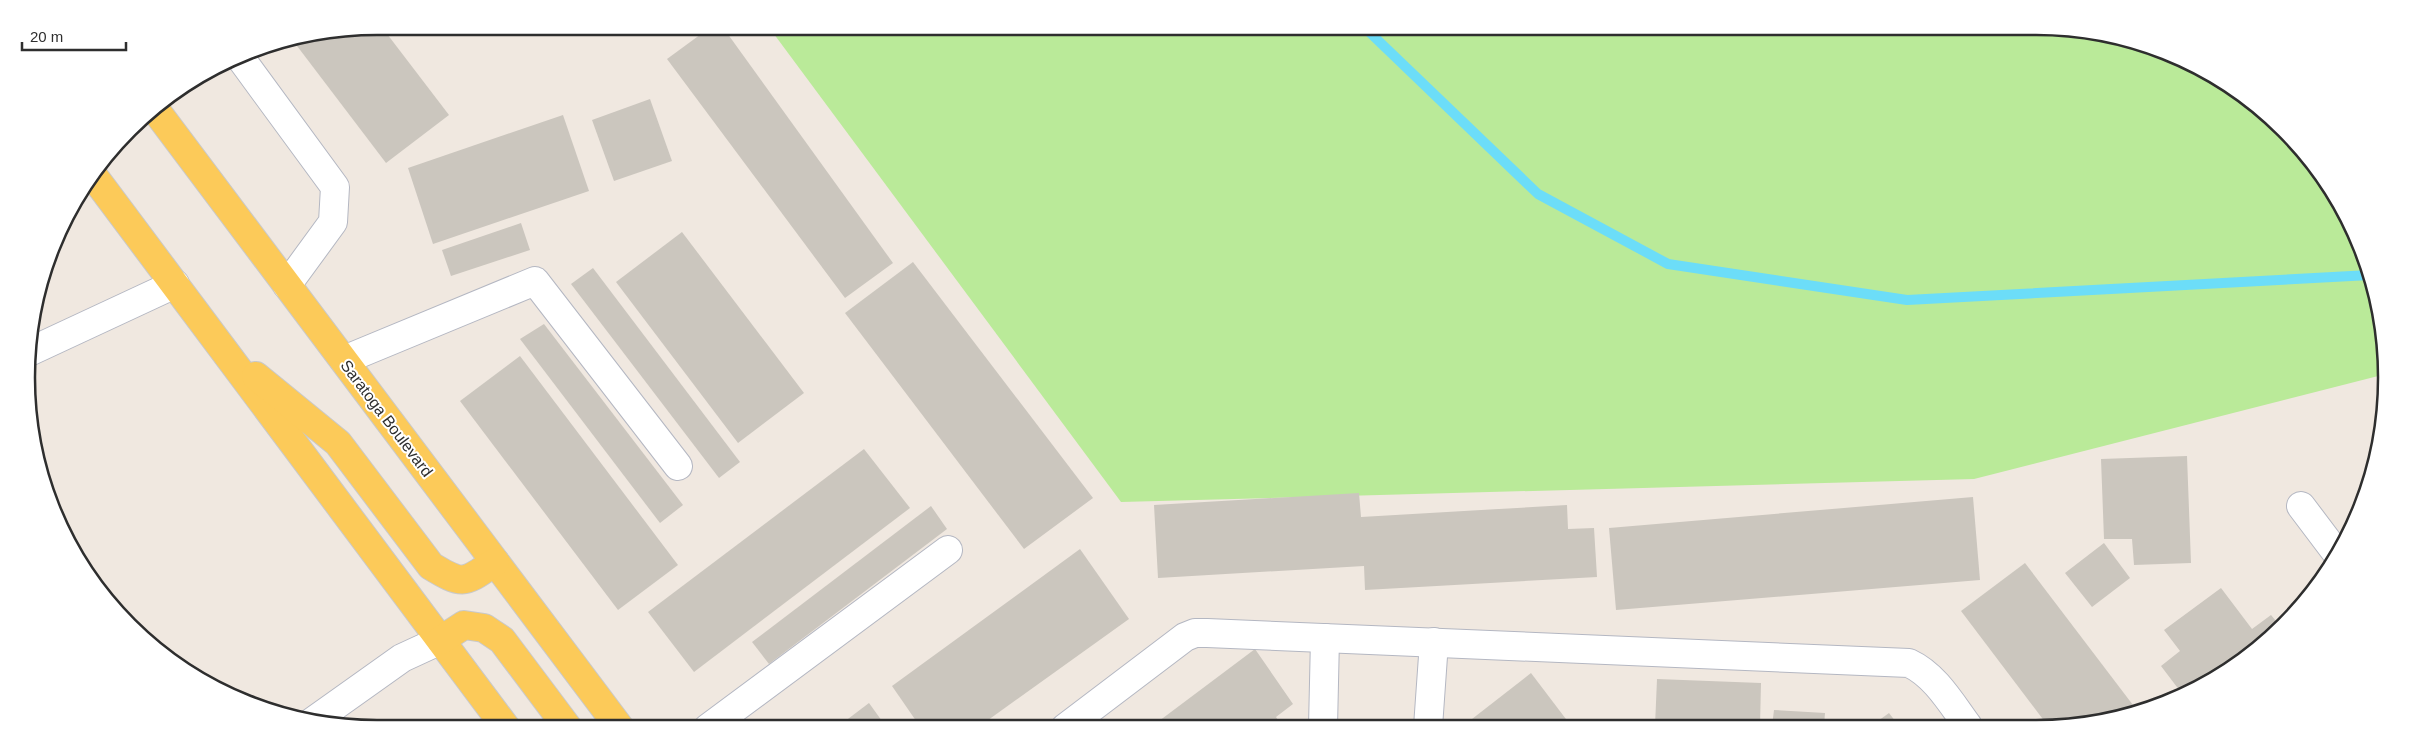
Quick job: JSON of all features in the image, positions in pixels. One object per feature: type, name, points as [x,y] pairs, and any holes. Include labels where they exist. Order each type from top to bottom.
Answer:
[{"type":"main road","name":"Saratoga Boulevard","points":[[159,114],[614,720]]},
{"type":"main road","points":[[97,181],[501,720]]},
{"type":"main road","points":[[224,350],[338,442],[431,566],[453,579],[469,580],[495,562]]},
{"type":"main road","points":[[441,640],[464,625],[484,628],[502,640],[562,720]]},
{"type":"street","points":[[243,62],[335,187],[333,222],[286,285]]},
{"type":"street","points":[[344,360],[535,281],[678,466]]},
{"type":"street","points":[[37,348],[175,284]]},
{"type":"street","points":[[2301,506],[2333,548]]},
{"type":"street","points":[[719,720],[948,550]]},
{"type":"street","points":[[1076,720],[1185,637],[1195,633],[1909,664],[1920,669],[1931,678],[1963,720]]},
{"type":"street","points":[[1323,720],[1326,638]]},
{"type":"street","points":[[332,717],[402,658],[441,640]]},
{"type":"street","points":[[1428,720],[1434,642]]},
{"type":"green space","points":[[775,35],[2036,35],[2080,38],[2102,42],[2146,53],[2187,70],[2226,93],[2278,135],[2320,187],[2343,226],[2360,267],[2375,333],[2378,376],[1974,479],[1121,502]]},
{"type":"building","points":[[388,35],[449,115],[386,163],[297,45],[333,38]]},
{"type":"building","points":[[700,35],[728,35],[893,263],[845,298],[667,59]]},
{"type":"building","points":[[650,99],[672,161],[614,181],[592,120]]},
{"type":"building","points":[[563,115],[589,191],[433,244],[408,168]]},
{"type":"building","points":[[521,223],[530,250],[451,276],[442,250]]},
{"type":"building","points":[[682,232],[804,393],[738,443],[616,282]]},
{"type":"building","points":[[913,262],[1093,498],[1024,549],[845,313]]},
{"type":"building","points":[[593,268],[740,462],[719,478],[571,284]]},
{"type":"building","points":[[544,324],[683,505],[660,523],[520,339]]},
{"type":"building","points":[[520,356],[678,565],[618,610],[460,401]]},
{"type":"building","points":[[864,449],[910,508],[694,672],[648,612]]},
{"type":"building","points":[[2187,456],[2191,563],[2134,565],[2132,539],[2104,539],[2101,459]]},
{"type":"building","points":[[1359,493],[1361,517],[1567,505],[1568,529],[1594,528],[1597,577],[1365,590],[1364,566],[1158,578],[1154,505]]},
{"type":"building","points":[[1973,497],[1980,580],[1616,610],[1609,528]]},
{"type":"building","points":[[931,506],[947,529],[769,664],[752,642]]},
{"type":"building","points":[[2104,543],[2130,578],[2092,607],[2065,573]]},
{"type":"building","points":[[1080,549],[1129,619],[988,720],[915,720],[892,686]]},
{"type":"building","points":[[2025,563],[2133,705],[2080,717],[2043,720],[1961,611]]},
{"type":"building","points":[[2221,588],[2252,629],[2271,615],[2276,621],[2226,662],[2178,689],[2161,666],[2180,651],[2164,630]]},
{"type":"building","points":[[1255,649],[1293,704],[1276,717],[1278,720],[1160,720]]},
{"type":"building","points":[[1531,673],[1567,720],[1473,720]]},
{"type":"building","points":[[1657,679],[1761,683],[1760,720],[1655,720]]},
{"type":"building","points":[[869,703],[881,720],[847,720]]},
{"type":"building","points":[[1774,710],[1825,713],[1824,720],[1773,720]]},
{"type":"building","points":[[1889,713],[1894,720],[1879,720]]},
{"type":"waterway","points":[[1372,35],[1538,194],[1668,264],[1907,300],[2362,275]]}]
